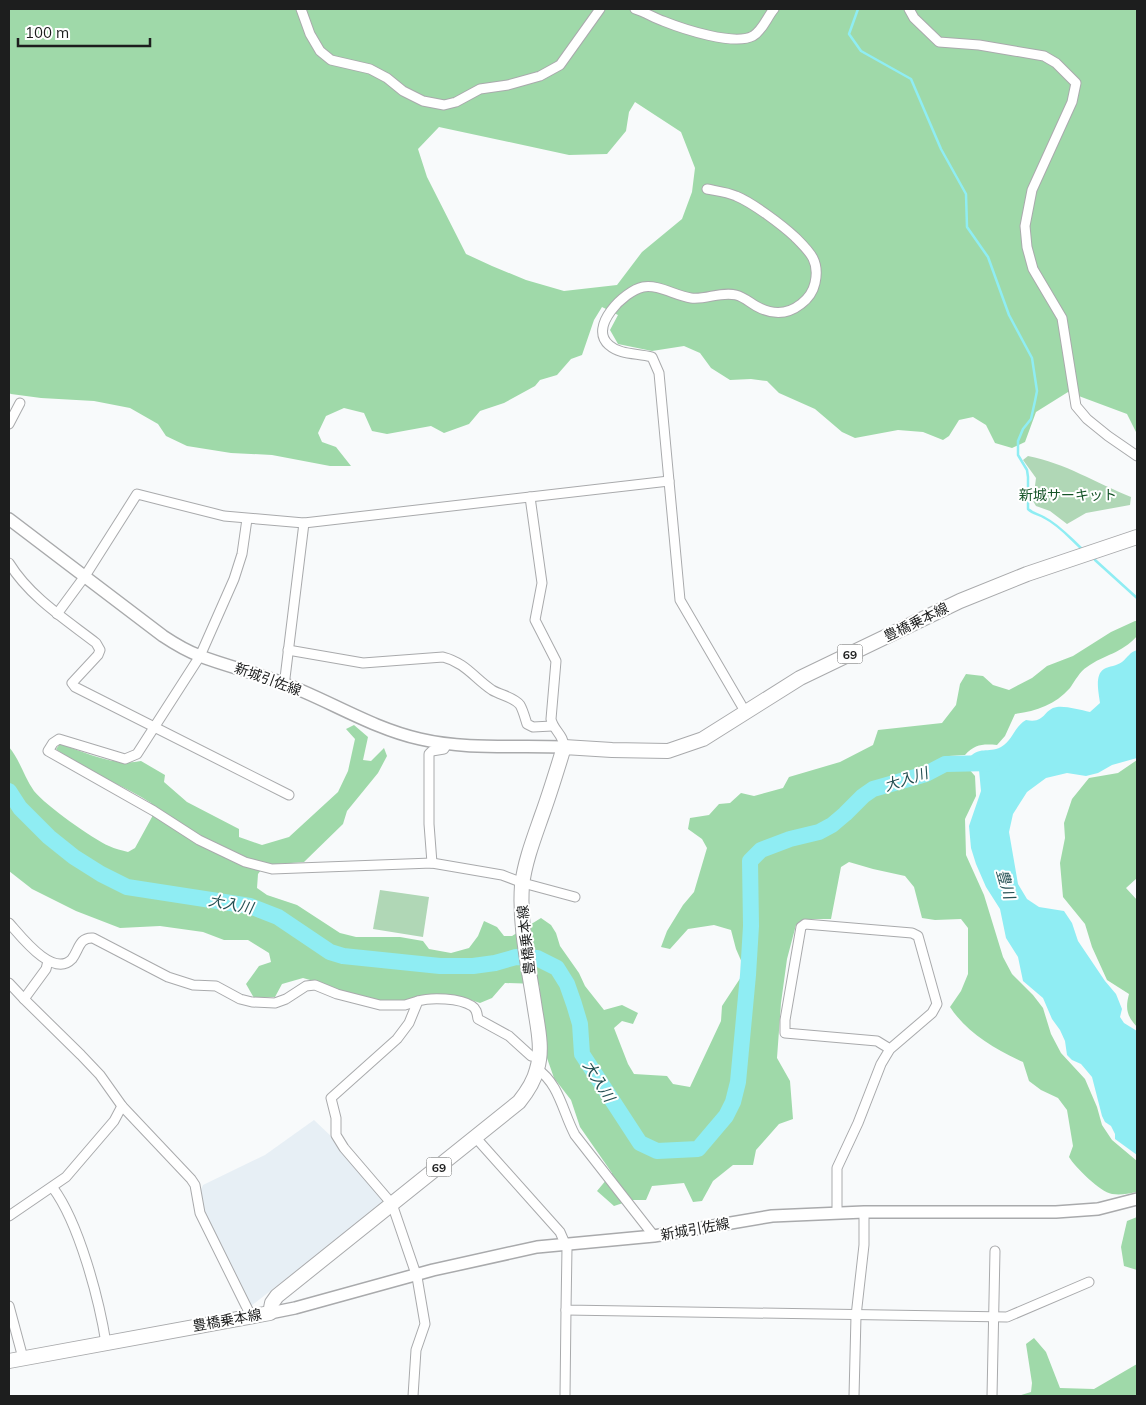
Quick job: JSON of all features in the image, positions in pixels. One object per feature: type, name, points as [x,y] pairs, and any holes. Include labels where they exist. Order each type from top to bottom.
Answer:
[{"type":"main road","name":"新城引佐線","points":[[9,521],[163,636],[183,649],[200,656],[282,683],[391,730],[419,739],[447,744],[564,747]]},
{"type":"main road","name":"豊橋乗本線","points":[[16,1359],[270,1313],[272,1303],[277,1296],[519,1102],[531,1086],[538,1063],[539,1038],[522,929],[523,882],[528,855],[555,779],[564,747],[668,751],[703,739],[800,678],[960,601],[1027,574],[1137,537]]},
{"type":"main road","name":"新城引佐線","points":[[270,1313],[296,1308],[416,1275],[536,1247],[654,1236],[772,1216],[837,1212],[1056,1212],[1098,1209],[1132,1201]]},
{"type":"street","points":[[301,9],[310,34],[320,51],[330,60],[370,69],[387,78],[403,91],[423,101],[444,105],[456,102],[480,90],[540,76],[560,65],[600,9]]},
{"type":"street","points":[[635,9],[662,21],[710,36],[735,39],[752,37],[759,31],[774,9]]},
{"type":"street","points":[[909,9],[914,18],[938,42],[979,45],[1044,56],[1056,63],[1076,83],[1072,102],[1032,190],[1025,226],[1027,247],[1033,269],[1062,318],[1076,406],[1087,419],[1137,456]]},
{"type":"street","points":[[706,189],[738,196],[777,222],[795,237],[813,257],[817,265],[814,291],[793,311],[780,313],[767,311],[744,297],[735,295],[726,294],[691,298],[671,294],[652,286],[642,287],[630,292],[613,308],[605,319],[602,330],[603,340],[610,347],[621,353],[652,357],[656,364],[659,373],[680,600],[746,712]]},
{"type":"street","points":[[9,424],[20,403]]},
{"type":"street","points":[[57,614],[85,576],[137,494],[224,516],[304,523],[669,481]]},
{"type":"street","points":[[530,497],[542,583],[535,620],[556,661],[552,726],[564,740],[564,747]]},
{"type":"street","points":[[247,519],[242,554],[234,579],[200,656],[138,754],[125,759],[59,739],[53,743],[48,751],[154,811],[199,840],[245,862],[272,869],[432,863],[502,875],[575,897]]},
{"type":"street","points":[[282,683],[285,678],[304,523]]},
{"type":"street","points":[[9,563],[25,586],[57,614],[96,643],[100,650],[98,655],[72,682],[75,687],[289,795]]},
{"type":"street","points":[[288,650],[363,663],[443,657],[461,664],[492,690],[516,701],[520,705],[527,724],[533,727],[552,726]]},
{"type":"street","points":[[432,863],[429,824],[429,754],[432,751],[444,749],[447,744]]},
{"type":"street","points":[[9,923],[35,951],[48,961],[56,963],[66,962],[71,959],[82,941],[93,938],[168,977],[193,985],[216,986],[240,999],[252,1002],[275,1003],[286,999],[306,986],[316,985],[346,997],[380,1005],[405,1005],[428,998],[463,1002],[473,1006],[477,1011],[478,1019],[509,1036],[538,1063],[560,1100],[575,1135],[654,1236]]},
{"type":"street","points":[[837,1212],[836,1179],[840,1160],[858,1123],[881,1064],[890,1049],[932,1013],[936,1004],[918,936],[912,932],[804,924],[801,927],[785,1020],[785,1033],[877,1041],[890,1049]]},
{"type":"street","points":[[24,998],[46,969],[48,961]]},
{"type":"street","points":[[9,983],[100,1075],[122,1106],[195,1185],[200,1213],[251,1316]]},
{"type":"street","points":[[413,1396],[414,1360],[425,1324],[416,1275],[392,1204],[344,1148],[336,1135],[336,1118],[330,1098],[397,1039],[410,1023],[418,1001]]},
{"type":"street","points":[[9,1216],[53,1188],[66,1177],[114,1121],[122,1106]]},
{"type":"street","points":[[476,1138],[560,1232],[566,1244],[565,1396]]},
{"type":"street","points":[[53,1188],[61,1199],[85,1259],[106,1343]]},
{"type":"street","points":[[854,1396],[856,1316],[864,1245],[864,1212]]},
{"type":"street","points":[[992,1396],[995,1251]]},
{"type":"street","points":[[566,1310],[1007,1318],[1089,1282]]},
{"type":"street","points":[[9,1306],[16,1359]]},
{"type":"shaded area","points":[[314,1120],[334,1139],[384,1202],[251,1306],[204,1211],[200,1192],[203,1185],[265,1155]]},
{"type":"green space","points":[[9,9],[1137,9],[1137,434],[1127,414],[1068,392],[1036,412],[1025,442],[1012,448],[995,443],[986,425],[973,417],[959,420],[949,436],[943,440],[923,432],[898,430],[855,438],[842,432],[815,409],[779,393],[767,381],[751,379],[730,380],[711,368],[700,353],[684,346],[652,351],[618,344],[610,330],[618,315],[602,307],[594,320],[582,355],[571,359],[557,375],[540,380],[535,386],[504,403],[480,411],[469,424],[444,433],[431,426],[387,434],[372,431],[364,413],[344,408],[326,416],[318,433],[322,442],[336,447],[351,466],[330,466],[272,455],[231,453],[187,446],[166,436],[158,424],[130,408],[94,401],[41,398],[9,393]],"holes":[[[635,102],[681,132],[695,168],[692,192],[682,219],[642,252],[617,285],[564,291],[526,280],[466,254],[427,177],[418,149],[439,127],[569,155],[607,154],[626,131],[629,112]]]},
{"type":"green space","name":"新城サーキット","points":[[1028,456],[1068,468],[1131,497],[1130,505],[1086,513],[1067,524],[1050,511],[1036,506],[1033,501],[1036,478],[1023,460]]},
{"type":"green space","points":[[1137,621],[1137,636],[1131,642],[1084,669],[1070,688],[1052,703],[1038,709],[1015,714],[1005,736],[997,745],[979,746],[965,755],[949,756],[953,768],[968,768],[975,776],[976,796],[965,819],[966,855],[984,895],[1003,957],[1012,974],[1043,1008],[1051,1034],[1061,1053],[1085,1079],[1097,1107],[1102,1125],[1112,1140],[1137,1161],[1137,1195],[1136,1192],[1112,1194],[1107,1192],[1082,1173],[1069,1157],[1073,1146],[1067,1110],[1058,1098],[1041,1090],[1029,1081],[1023,1062],[1002,1052],[982,1039],[965,1025],[950,1007],[961,991],[968,974],[968,928],[961,919],[935,920],[922,918],[914,887],[905,876],[849,862],[841,867],[831,919],[810,919],[796,925],[787,959],[781,1003],[777,1058],[790,1081],[793,1119],[779,1124],[756,1150],[753,1165],[733,1165],[713,1181],[702,1201],[693,1202],[684,1183],[652,1186],[646,1200],[632,1200],[614,1206],[597,1191],[612,1173],[580,1127],[571,1100],[554,1078],[547,1058],[539,984],[505,983],[492,998],[480,1003],[465,998],[435,996],[416,1003],[384,1002],[339,994],[317,982],[303,978],[282,984],[275,997],[254,998],[246,984],[259,966],[271,962],[269,953],[248,940],[224,940],[203,932],[160,926],[120,928],[76,911],[32,889],[9,871],[9,747],[34,791],[40,797],[58,813],[111,847],[128,852],[135,848],[152,817],[151,803],[67,757],[56,749],[60,744],[110,760],[120,762],[141,761],[165,775],[164,782],[187,802],[239,829],[239,837],[262,845],[289,837],[338,792],[348,771],[355,739],[346,729],[354,725],[368,737],[363,760],[371,761],[384,748],[387,756],[378,773],[347,811],[343,824],[304,862],[265,865],[258,874],[257,888],[267,895],[297,905],[340,933],[356,937],[400,937],[423,941],[429,949],[451,953],[469,948],[478,936],[484,921],[497,927],[504,936],[512,936],[541,918],[551,925],[560,946],[579,973],[585,986],[604,1010],[622,1005],[638,1013],[633,1024],[622,1021],[614,1028],[628,1064],[634,1074],[667,1076],[673,1084],[690,1087],[721,1021],[722,1006],[741,977],[743,965],[731,930],[714,925],[688,929],[670,949],[661,947],[667,931],[683,905],[694,892],[707,848],[702,839],[688,829],[690,818],[709,815],[719,804],[730,803],[741,793],[754,796],[783,788],[789,777],[840,762],[873,745],[878,730],[942,723],[956,705],[960,684],[966,674],[983,676],[993,685],[1009,690],[1032,678],[1047,666],[1073,656],[1111,632]]},
{"type":"green space","points":[[1137,760],[1137,878],[1126,888],[1137,900],[1137,1027],[1128,1012],[1129,994],[1107,980],[1092,947],[1085,924],[1063,897],[1060,863],[1065,838],[1064,823],[1072,799],[1089,778],[1118,773]]},
{"type":"green space","points":[[380,890],[429,897],[423,937],[373,929]]},
{"type":"green space","points":[[1137,1217],[1137,1270],[1124,1266],[1121,1247],[1127,1221]]},
{"type":"green space","points":[[1034,1338],[1046,1352],[1060,1388],[1094,1389],[1137,1364],[1137,1396],[1018,1396],[1031,1392],[1032,1383],[1026,1344]]},
{"type":"water","name":"豊川","points":[[1137,650],[1137,758],[1112,765],[1098,773],[1086,776],[1067,773],[1046,778],[1027,792],[1013,814],[1009,832],[1018,884],[1027,899],[1039,907],[1064,911],[1072,923],[1078,941],[1116,994],[1122,1009],[1120,1017],[1124,1023],[1137,1031],[1137,1155],[1115,1139],[1111,1126],[1105,1122],[1102,1116],[1092,1077],[1081,1064],[1072,1060],[1067,1055],[1065,1041],[1052,1019],[1043,998],[1023,981],[1018,957],[1006,938],[1000,909],[986,887],[971,848],[969,826],[981,791],[979,770],[971,766],[968,759],[976,752],[1001,747],[1022,723],[1026,720],[1032,721],[1041,718],[1052,708],[1065,707],[1090,712],[1100,703],[1098,680],[1101,672],[1120,663]]},
{"type":"waterway","points":[[858,9],[849,34],[861,51],[911,79],[941,149],[966,194],[967,227],[988,257],[1009,315],[1032,358],[1037,391],[1031,419],[1023,429],[1018,441],[1018,455],[1027,470],[1028,509],[1055,524],[1082,549]]},
{"type":"waterway","points":[[1095,560],[1137,598]]},
{"type":"waterway","name":"大入川","points":[[9,791],[20,808],[49,837],[74,857],[127,887],[250,906],[278,917],[330,952],[343,956],[440,966],[473,966],[495,963],[516,957],[537,958],[557,968],[567,984],[580,1024],[582,1054],[640,1143],[657,1151],[698,1149],[726,1116],[733,1102],[738,1082],[748,975],[751,926],[750,861],[761,850],[790,839],[819,832],[832,825],[873,789],[926,774],[945,764],[992,763]]}]
